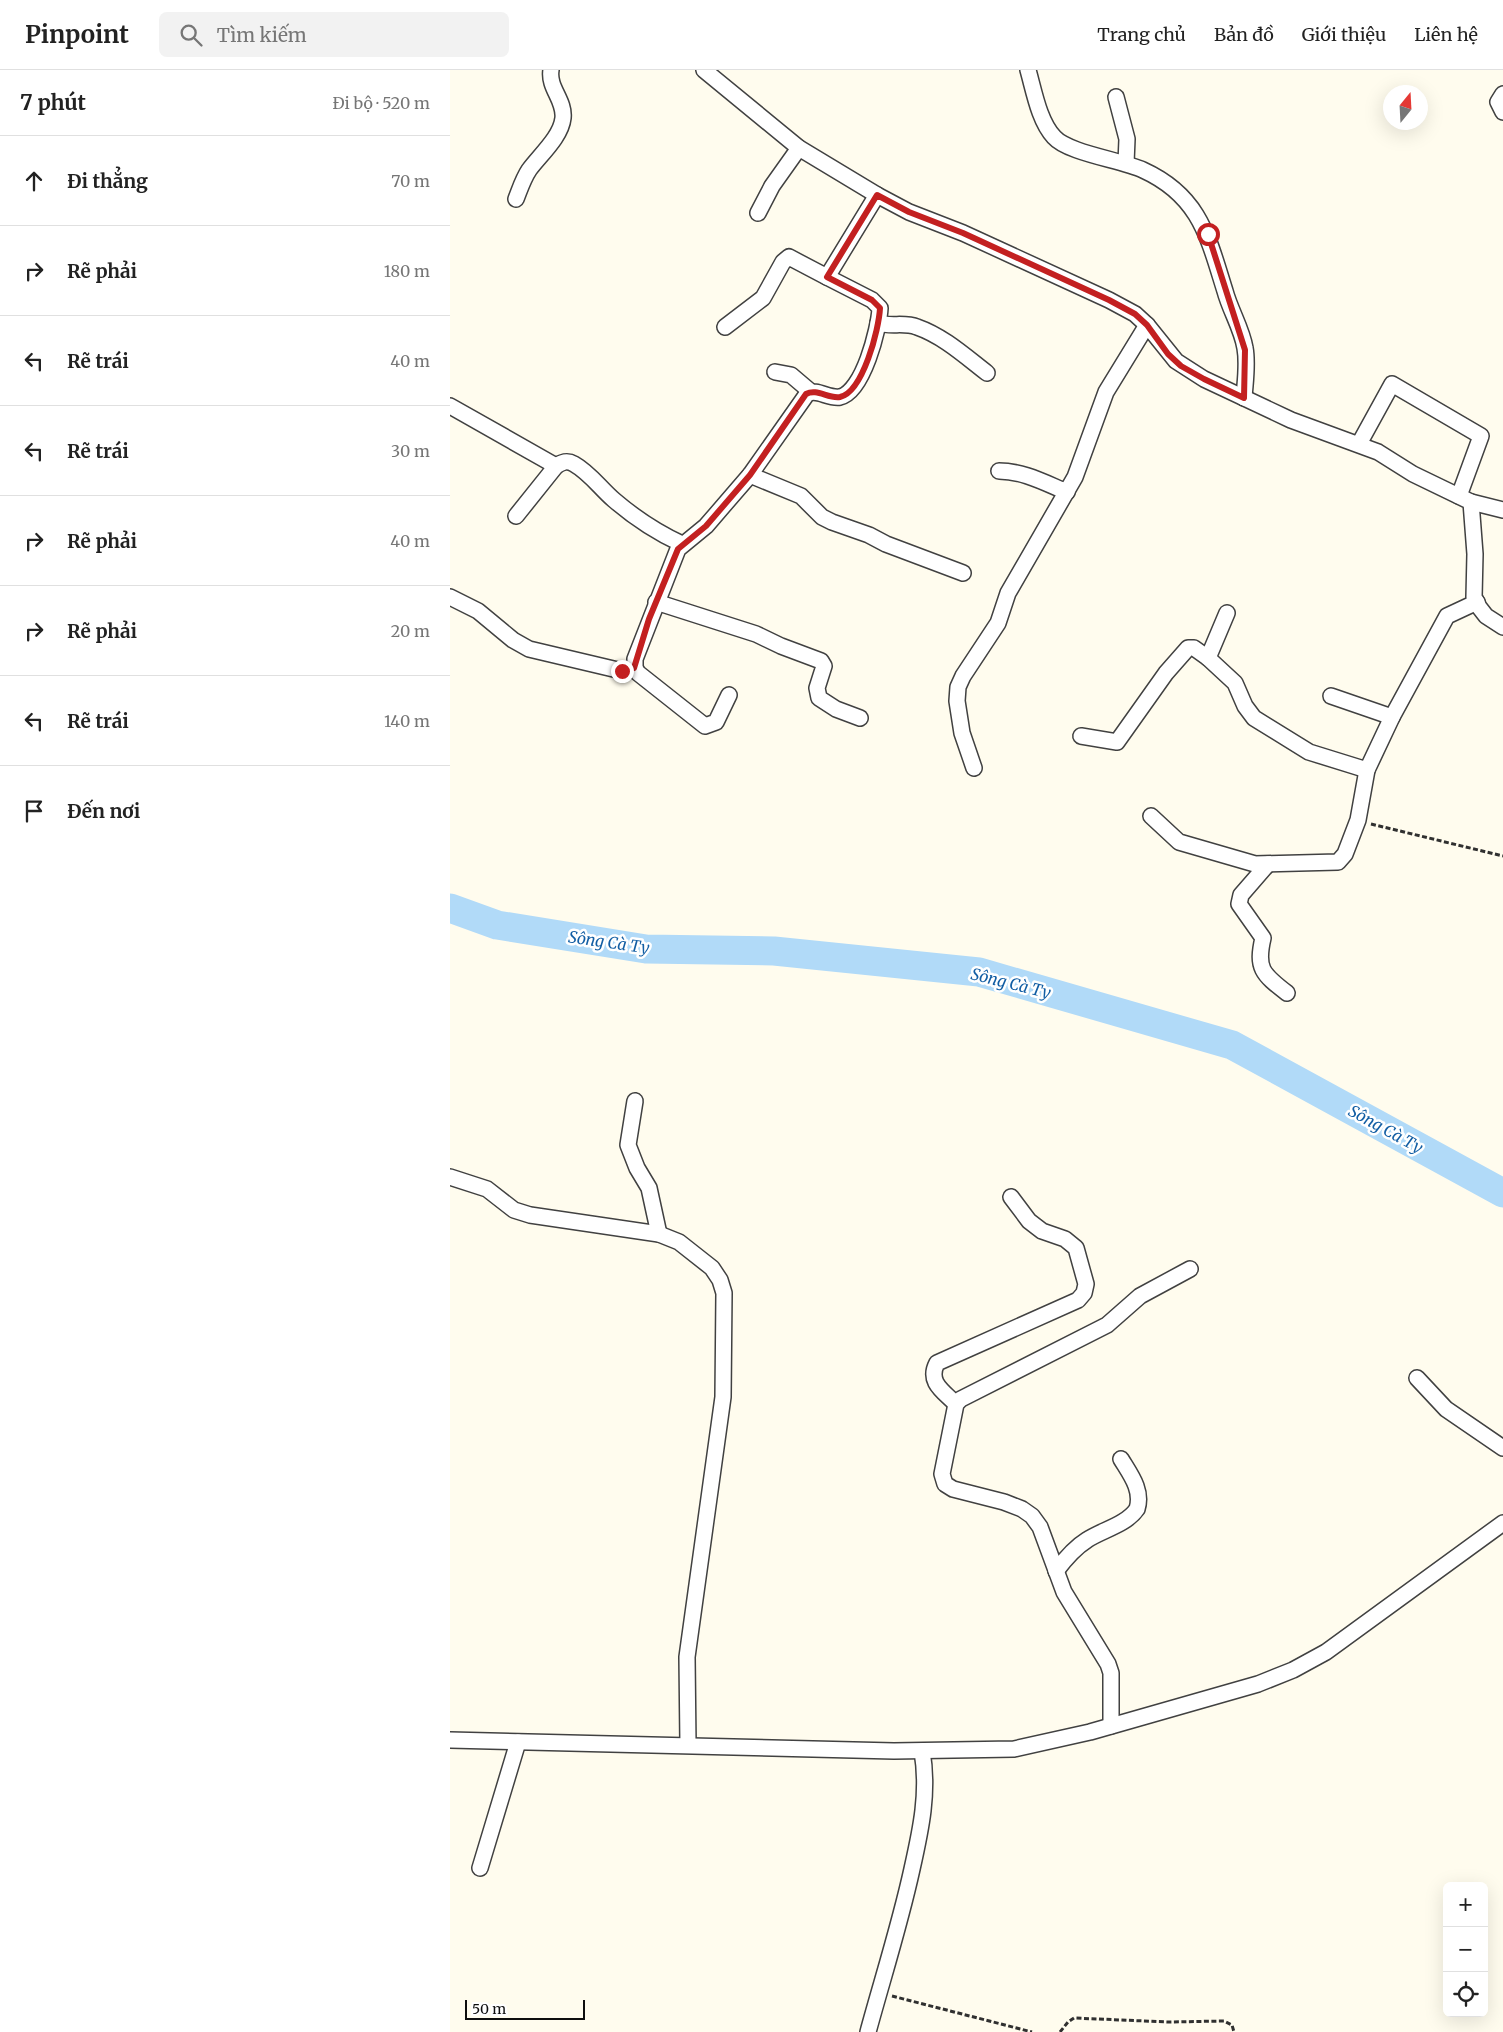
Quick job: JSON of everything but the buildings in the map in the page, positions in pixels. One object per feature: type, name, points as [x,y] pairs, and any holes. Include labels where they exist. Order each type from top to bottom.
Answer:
[{"type":"street","points":[[516,198],[529,171],[553,140],[563,121],[562,106],[550,82],[550,70]]},
{"type":"street","points":[[704,70],[799,148],[877,195],[909,212],[963,233],[1109,300],[1135,314],[1147,325],[1168,354],[1181,366],[1204,379],[1291,420],[1359,444],[1465,499],[1503,510]]},
{"type":"street","points":[[1028,70],[1042,113],[1054,137],[1074,148],[1126,163],[1144,171],[1184,198],[1203,224],[1214,252],[1224,291],[1244,343],[1246,361],[1244,398]]},
{"type":"street","points":[[1503,94],[1498,102],[1503,112]]},
{"type":"street","points":[[1116,97],[1127,139],[1126,163]]},
{"type":"street","points":[[758,214],[772,186],[799,148]]},
{"type":"street","points":[[827,277],[877,195]]},
{"type":"street","points":[[725,327],[763,298],[783,262],[789,257],[877,304],[880,308],[870,354],[850,392],[842,397],[833,398],[811,392],[791,375],[775,372]]},
{"type":"street","points":[[878,323],[888,326],[909,325],[918,327],[954,348],[987,373]]},
{"type":"street","points":[[974,768],[962,733],[958,687],[963,676],[998,623],[1008,593],[1075,477],[1106,392],[1147,325]]},
{"type":"street","points":[[1359,444],[1392,384],[1481,436],[1465,499],[1475,554],[1474,586],[1477,602],[1486,616],[1503,627]]},
{"type":"street","points":[[729,695],[716,722],[705,726],[638,674],[634,668],[635,659],[668,569],[682,544],[706,526],[750,475],[804,398],[811,392]]},
{"type":"street","points":[[450,406],[556,466]]},
{"type":"street","points":[[516,516],[556,466],[563,462],[573,464],[627,511],[651,528],[682,544]]},
{"type":"street","points":[[999,471],[1020,474],[1067,492]]},
{"type":"street","points":[[750,475],[801,496],[822,517],[832,522],[870,535],[886,544],[963,573]]},
{"type":"street","points":[[450,598],[478,611],[513,640],[536,652],[622,671],[634,668]]},
{"type":"street","points":[[656,602],[756,634],[781,646],[818,659],[824,666],[817,688],[819,698],[836,709],[860,718]]},
{"type":"street","points":[[1151,816],[1179,842],[1255,864],[1338,862],[1345,854],[1358,820],[1367,770],[1392,717],[1444,620],[1452,612],[1477,602]]},
{"type":"street","points":[[1208,658],[1227,613]]},
{"type":"street","points":[[1081,736],[1117,742],[1143,704],[1188,648],[1194,648],[1235,683],[1245,706],[1254,718],[1309,752],[1367,770]]},
{"type":"street","points":[[1331,696],[1392,717]]},
{"type":"street","points":[[1268,864],[1241,894],[1238,904],[1263,938],[1259,956],[1261,967],[1287,993]]},
{"type":"street","points":[[634,1101],[628,1145],[637,1168],[649,1188],[659,1234]]},
{"type":"street","points":[[450,1177],[487,1189],[514,1210],[530,1216],[659,1234],[679,1242],[712,1268],[720,1280],[724,1293],[722,1398],[687,1657],[688,1745]]},
{"type":"street","points":[[956,1404],[934,1382],[932,1372],[937,1363],[1078,1300],[1084,1293],[1086,1284],[1076,1248],[1065,1239],[1042,1231],[1029,1221],[1011,1197]]},
{"type":"street","points":[[1111,1726],[1111,1673],[1108,1664],[1075,1612],[1056,1571],[1040,1527],[1032,1516],[1022,1509],[953,1488],[942,1481],[942,1474],[956,1404],[961,1398],[1107,1325],[1140,1296],[1190,1268]]},
{"type":"street","points":[[1417,1378],[1446,1409],[1503,1448]]},
{"type":"street","points":[[1056,1571],[1064,1559],[1086,1540],[1129,1518],[1137,1509],[1139,1496],[1136,1483],[1121,1459]]},
{"type":"street","points":[[450,1740],[922,1751],[1014,1749],[1111,1726],[1258,1684],[1301,1666],[1326,1652],[1503,1523]]},
{"type":"street","points":[[480,1868],[518,1742]]},
{"type":"street","points":[[868,2032],[901,1919],[922,1826],[925,1771],[922,1751]]},
{"type":"path","points":[[1358,820],[1503,856]]},
{"type":"path","points":[[879,1993],[1032,2032]]},
{"type":"path","points":[[1060,2032],[1074,2018],[1169,2022],[1224,2021],[1232,2025],[1234,2032]]},
{"type":"waterway","name":"Sông Cà Ty","points":[[450,908],[497,925],[646,949],[774,951],[979,972],[1232,1045],[1503,1193]]},
{"type":"route","points":[[622,671],[634,668],[635,659],[668,569],[682,544],[706,526],[730,496],[741,486],[791,418],[806,394],[814,392],[833,398],[842,397],[850,392],[860,376],[873,346],[880,308],[872,300],[827,277],[877,195],[909,212],[963,233],[1109,300],[1135,314],[1147,325],[1168,354],[1181,366],[1244,398],[1246,361],[1244,343],[1224,291],[1208,234]]}]
